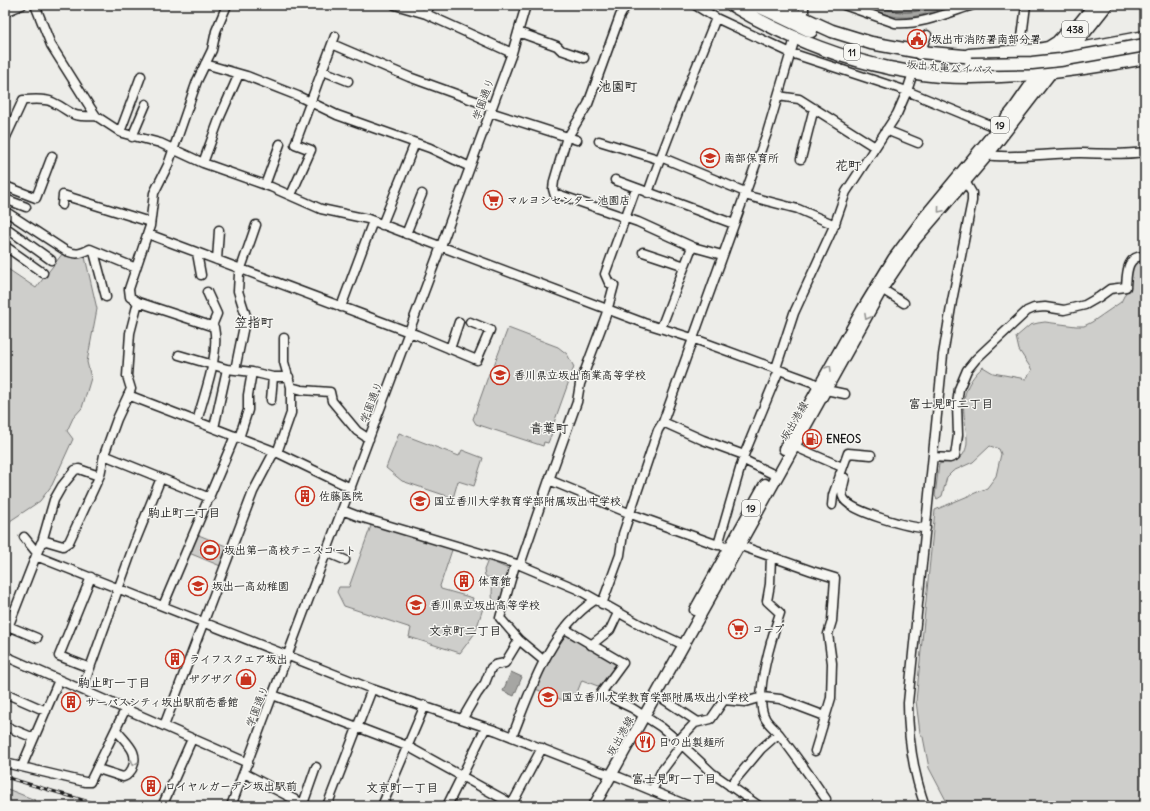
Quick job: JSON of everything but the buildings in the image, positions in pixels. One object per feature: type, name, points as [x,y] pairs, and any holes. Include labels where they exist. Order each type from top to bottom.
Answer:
[{"type":"highway","points":[[732,5],[766,25],[812,46],[840,56],[913,72],[946,76],[1038,74],[1145,58]]},
{"type":"highway","name":"坂出丸亀バイパス","points":[[740,5],[789,30],[850,52],[910,65],[1048,68],[1145,52]]},
{"type":"highway","name":"坂出丸亀バイパス","points":[[756,5],[793,23],[852,45],[912,58],[971,67],[1060,60],[1145,45]]},
{"type":"highway","points":[[775,5],[849,37],[920,54],[989,58],[1020,53],[1054,53],[1070,51],[1145,37]]},
{"type":"highway","name":"438","points":[[1051,73],[1070,51],[1095,5]]},
{"type":"highway","name":"438","points":[[1038,74],[1054,53],[1081,31],[1106,5]]},
{"type":"highway","points":[[1081,31],[1086,43],[1091,47]]},
{"type":"main road","name":"坂出港線","points":[[963,178],[976,154],[1001,130],[1051,73]]},
{"type":"main road","name":"坂出港線","points":[[594,806],[734,546],[909,235],[963,178],[987,156],[1001,130],[1038,74]]},
{"type":"main road","points":[[1015,75],[1025,80],[1028,89]]},
{"type":"main road","name":"坂出港線","points":[[642,715],[657,694],[681,643]]},
{"type":"main road","name":"坂出港線","points":[[586,806],[611,775]]},
{"type":"street","points":[[5,12],[22,5]]},
{"type":"street","points":[[35,5],[51,45],[96,116],[120,132],[132,137],[153,141],[203,163],[265,185],[330,211],[355,215],[372,221],[440,248],[608,310],[692,338],[777,369],[823,388],[845,394]]},
{"type":"street","points":[[197,422],[215,354],[216,338],[214,327],[138,302],[132,299],[129,294],[148,234],[154,193],[166,170],[197,81],[227,5]]},
{"type":"street","points":[[395,5],[426,14],[512,53]]},
{"type":"street","points":[[426,14],[430,5]]},
{"type":"street","name":"学園通り","points":[[231,806],[351,488],[512,53],[526,5]]},
{"type":"street","points":[[626,5],[620,16],[588,104],[567,137],[554,181],[553,189],[555,196],[560,195],[625,219],[638,222],[692,247],[722,256]]},
{"type":"street","points":[[695,5],[716,18],[792,49],[907,91],[1001,130]]},
{"type":"street","points":[[844,5],[895,23],[920,21],[973,5]]},
{"type":"street","points":[[1020,53],[1026,5]]},
{"type":"street","points":[[648,193],[674,119],[690,86],[716,18]]},
{"type":"street","points":[[964,53],[986,50],[1020,53],[1048,46],[1056,41],[1068,28],[1081,31]]},
{"type":"street","points":[[518,32],[557,46],[561,50],[584,58]]},
{"type":"street","points":[[920,54],[927,35]]},
{"type":"street","points":[[291,195],[311,150],[295,144],[334,40],[410,77],[491,109],[577,140]]},
{"type":"street","points":[[512,737],[543,660],[565,629],[583,608],[598,602],[620,555],[623,534],[631,514],[658,430],[663,422],[734,224],[778,96],[792,49]]},
{"type":"street","points":[[205,64],[239,74],[311,102],[337,115],[415,143],[470,167]]},
{"type":"street","points":[[323,71],[348,81]]},
{"type":"street","points":[[718,545],[727,509],[777,369],[794,314],[835,225],[846,192],[897,114],[913,72]]},
{"type":"street","points":[[203,163],[220,117],[239,74]]},
{"type":"street","points":[[120,132],[141,76]]},
{"type":"street","points":[[778,96],[799,100],[875,147]]},
{"type":"street","points":[[5,139],[23,100],[52,102],[71,114],[81,117],[96,116]]},
{"type":"street","points":[[132,137],[146,104]]},
{"type":"street","points":[[801,159],[814,108]]},
{"type":"street","points":[[886,130],[918,143]]},
{"type":"street","points":[[599,141],[661,158],[744,194],[798,209],[835,225]]},
{"type":"street","points":[[382,225],[415,143]]},
{"type":"street","points":[[265,185],[280,144]]},
{"type":"street","points":[[976,154],[1016,157],[1080,153],[1100,155],[1145,152]]},
{"type":"street","points":[[5,186],[36,198],[52,156]]},
{"type":"street","points":[[925,806],[913,768],[909,743],[908,713],[933,457],[950,309],[972,201],[972,193],[963,178]]},
{"type":"street","points":[[615,180],[734,224]]},
{"type":"street","points":[[543,660],[519,640],[500,618],[517,565],[577,402],[580,384],[608,310],[614,285],[609,283],[605,274],[636,188]]},
{"type":"street","points":[[406,234],[422,194]]},
{"type":"street","points":[[62,205],[63,195],[150,222]]},
{"type":"street","points":[[5,199],[26,207]]},
{"type":"street","points":[[5,212],[66,251],[74,254],[81,254],[90,249],[94,252],[136,268]]},
{"type":"street","points":[[341,307],[372,221]]},
{"type":"street","points":[[214,428],[246,316],[238,291],[240,269],[256,225]]},
{"type":"street","points":[[5,227],[51,260]]},
{"type":"street","points":[[217,260],[219,230]]},
{"type":"street","points":[[148,234],[409,332],[476,360],[490,330],[470,322]]},
{"type":"street","points":[[5,246],[43,273]]},
{"type":"street","points":[[661,328],[692,247]]},
{"type":"street","points":[[94,252],[106,297]]},
{"type":"street","points":[[643,252],[685,266]]},
{"type":"street","points":[[197,253],[201,275]]},
{"type":"street","points":[[933,457],[950,458],[955,456],[958,435],[957,404],[960,389],[967,370],[987,349],[1027,312],[1034,308],[1045,307],[1064,310],[1093,302],[1110,288],[1126,287],[1131,260],[1135,257],[1145,256]]},
{"type":"street","points":[[879,287],[904,303]]},
{"type":"street","points":[[207,292],[217,314],[212,326]]},
{"type":"street","points":[[42,542],[63,546],[67,544],[99,476],[104,455],[131,389],[127,376],[130,333],[138,302]]},
{"type":"street","points":[[450,349],[459,322]]},
{"type":"street","points":[[164,726],[253,492],[272,456],[276,452],[291,413],[291,387],[284,362],[284,338]]},
{"type":"street","points":[[178,355],[231,369],[273,377],[289,377]]},
{"type":"street","points":[[163,606],[248,410],[248,396],[252,372]]},
{"type":"street","points":[[271,400],[273,377]]},
{"type":"street","points":[[291,387],[302,390],[330,392],[332,401],[361,435],[369,439]]},
{"type":"street","points":[[128,395],[276,452],[351,488]]},
{"type":"street","points":[[663,422],[744,458],[774,475]]},
{"type":"street","points":[[791,445],[841,471],[845,478],[842,494],[843,498],[849,503],[873,516],[926,528]]},
{"type":"street","points":[[832,506],[833,495],[848,454],[871,455]]},
{"type":"street","points":[[104,455],[210,498]]},
{"type":"street","points":[[5,635],[42,542],[54,500],[62,486],[75,470],[79,469],[99,476]]},
{"type":"street","points":[[82,690],[161,478]]},
{"type":"street","points":[[549,480],[631,514],[718,545],[734,546],[771,556],[835,578],[832,621],[828,634],[832,663],[831,698],[815,751]]},
{"type":"street","points":[[342,510],[360,518],[517,565],[577,589],[618,613],[681,643]]},
{"type":"street","points":[[24,537],[37,554],[91,577],[372,689],[463,718],[689,806]]},
{"type":"street","points":[[326,552],[345,560]]},
{"type":"street","points":[[771,556],[770,584],[767,601],[780,614],[766,657],[762,697],[764,717],[826,799]]},
{"type":"street","points":[[90,668],[59,656],[91,577]]},
{"type":"street","points":[[591,645],[610,630],[618,613]]},
{"type":"street","points":[[8,626],[38,638]]},
{"type":"street","points":[[565,629],[623,664],[601,693],[642,715],[680,743],[712,773],[759,806]]},
{"type":"street","points":[[463,718],[485,683],[491,668],[495,665],[504,663],[519,640]]},
{"type":"street","points":[[5,656],[248,763]]},
{"type":"street","points":[[22,766],[59,680]]},
{"type":"street","points":[[327,806],[372,689]]},
{"type":"street","points":[[5,693],[46,711]]},
{"type":"street","points":[[657,694],[698,722]]},
{"type":"street","points":[[273,695],[357,726],[429,756],[511,805],[542,748]]},
{"type":"street","points":[[652,791],[661,772],[687,730],[698,722],[711,719],[724,700],[745,702],[762,697],[780,699],[825,716]]},
{"type":"street","points":[[382,806],[425,706]]},
{"type":"street","points":[[5,762],[85,782],[92,780],[126,710]]},
{"type":"street","points":[[5,726],[34,738]]},
{"type":"street","points":[[446,806],[486,727]]},
{"type":"street","points":[[98,769],[123,777],[129,774],[136,762],[135,754],[117,731]]},
{"type":"street","points":[[730,786],[760,749],[778,734]]},
{"type":"street","points":[[164,806],[164,802],[192,739]]},
{"type":"street","points":[[244,773],[305,805],[316,767]]},
{"type":"shaded area","points":[[66,249],[85,257],[97,309],[87,362],[91,378],[82,408],[73,418],[67,431],[73,439],[52,485],[40,501],[10,521],[11,523],[5,524],[5,267],[36,288]]},
{"type":"shaded area","points":[[1145,260],[1145,806],[949,806],[929,768],[923,737],[920,733],[916,701],[935,510],[987,488],[996,476],[1001,454],[999,449],[990,446],[973,462],[953,471],[947,477],[942,496],[937,499],[935,496],[939,464],[954,461],[960,458],[966,448],[967,438],[964,405],[966,392],[972,380],[983,367],[993,373],[1026,379],[1032,370],[1019,350],[1016,337],[1030,325],[1038,323],[1045,322],[1084,326],[1092,322],[1121,302],[1128,288],[1133,264]]},
{"type":"shaded area","points":[[508,328],[558,347],[567,354],[574,367],[551,431],[552,433],[548,443],[544,442],[543,446],[476,424],[473,419],[490,371],[493,368]]},
{"type":"shaded area","points":[[399,433],[459,456],[462,450],[483,458],[474,486],[458,481],[453,498],[402,481],[386,468]]},
{"type":"shaded area","points":[[372,523],[453,547],[440,586],[441,589],[473,598],[472,601],[484,605],[475,633],[460,653],[409,637],[411,628],[344,606],[337,592],[339,587],[349,587]]},
{"type":"shaded area","name":"坂出第一高校テニスコート","points":[[196,534],[231,548],[223,567],[189,553]]},
{"type":"shaded area","points":[[488,560],[511,570],[501,604],[494,603],[492,597],[491,579],[485,576],[484,570]]},
{"type":"shaded area","points":[[565,632],[620,663],[603,688],[582,680],[576,695],[569,693],[565,701],[533,688],[545,660]]},
{"type":"shaded area","points":[[5,788],[35,800],[33,806],[5,806]]},
{"type":"water","points":[[861,5],[954,5],[927,14],[913,17],[899,17]]},
{"type":"water","points":[[511,672],[522,677],[514,696],[503,691]]},
{"type":"tunnel","points":[[914,70],[919,55]]},
{"type":"railway","points":[[5,777],[103,806]]},
{"type":"place","name":"坂出市消防署南部分署","points":[[917,39]]},
{"type":"place","name":"南部保育所","points":[[710,158]]},
{"type":"place","name":"マルヨシセンター 池園店","points":[[493,200]]},
{"type":"place","name":"香川県立坂出商業高等学校","points":[[500,375]]},
{"type":"place","name":"ENEOS","points":[[812,439]]},
{"type":"place","name":"佐藤医院","points":[[305,496]]},
{"type":"place","name":"国立香川大学教育学部附属坂出中学校","points":[[420,501]]},
{"type":"place","name":"坂出第一高校テニスコート","points":[[210,550]]},
{"type":"place","name":"体育館","points":[[464,581]]},
{"type":"place","name":"坂出一高幼稚園","points":[[198,586]]},
{"type":"place","name":"香川県立坂出高等学校","points":[[416,605]]},
{"type":"place","name":"コープ","points":[[738,629]]},
{"type":"place","name":"ライフスクエア坂出","points":[[175,659]]},
{"type":"place","name":"ザグザグ","points":[[246,679]]},
{"type":"place","name":"国立香川大学教育学部附属坂出小学校","points":[[548,697]]},
{"type":"place","name":"サーパスシティ坂出駅前壱番館","points":[[71,702]]},
{"type":"place","name":"日の出製麺所","points":[[645,742]]},
{"type":"place","name":"ロイヤルガーデン坂出駅前","points":[[151,786]]},
{"type":"district","name":"池園町","points":[[618,86]]},
{"type":"district","name":"花町","points":[[848,165]]},
{"type":"district","name":"笠指町","points":[[254,322]]},
{"type":"district","name":"富士見町二丁目","points":[[951,403]]},
{"type":"district","name":"青葉町","points":[[549,428]]},
{"type":"district","name":"駒止町二丁目","points":[[184,512]]},
{"type":"district","name":"文京町二丁目","points":[[465,630]]},
{"type":"district","name":"駒止町一丁目","points":[[114,682]]},
{"type":"district","name":"富士見町一丁目","points":[[674,778]]},
{"type":"district","name":"文京町一丁目","points":[[402,787]]}]
